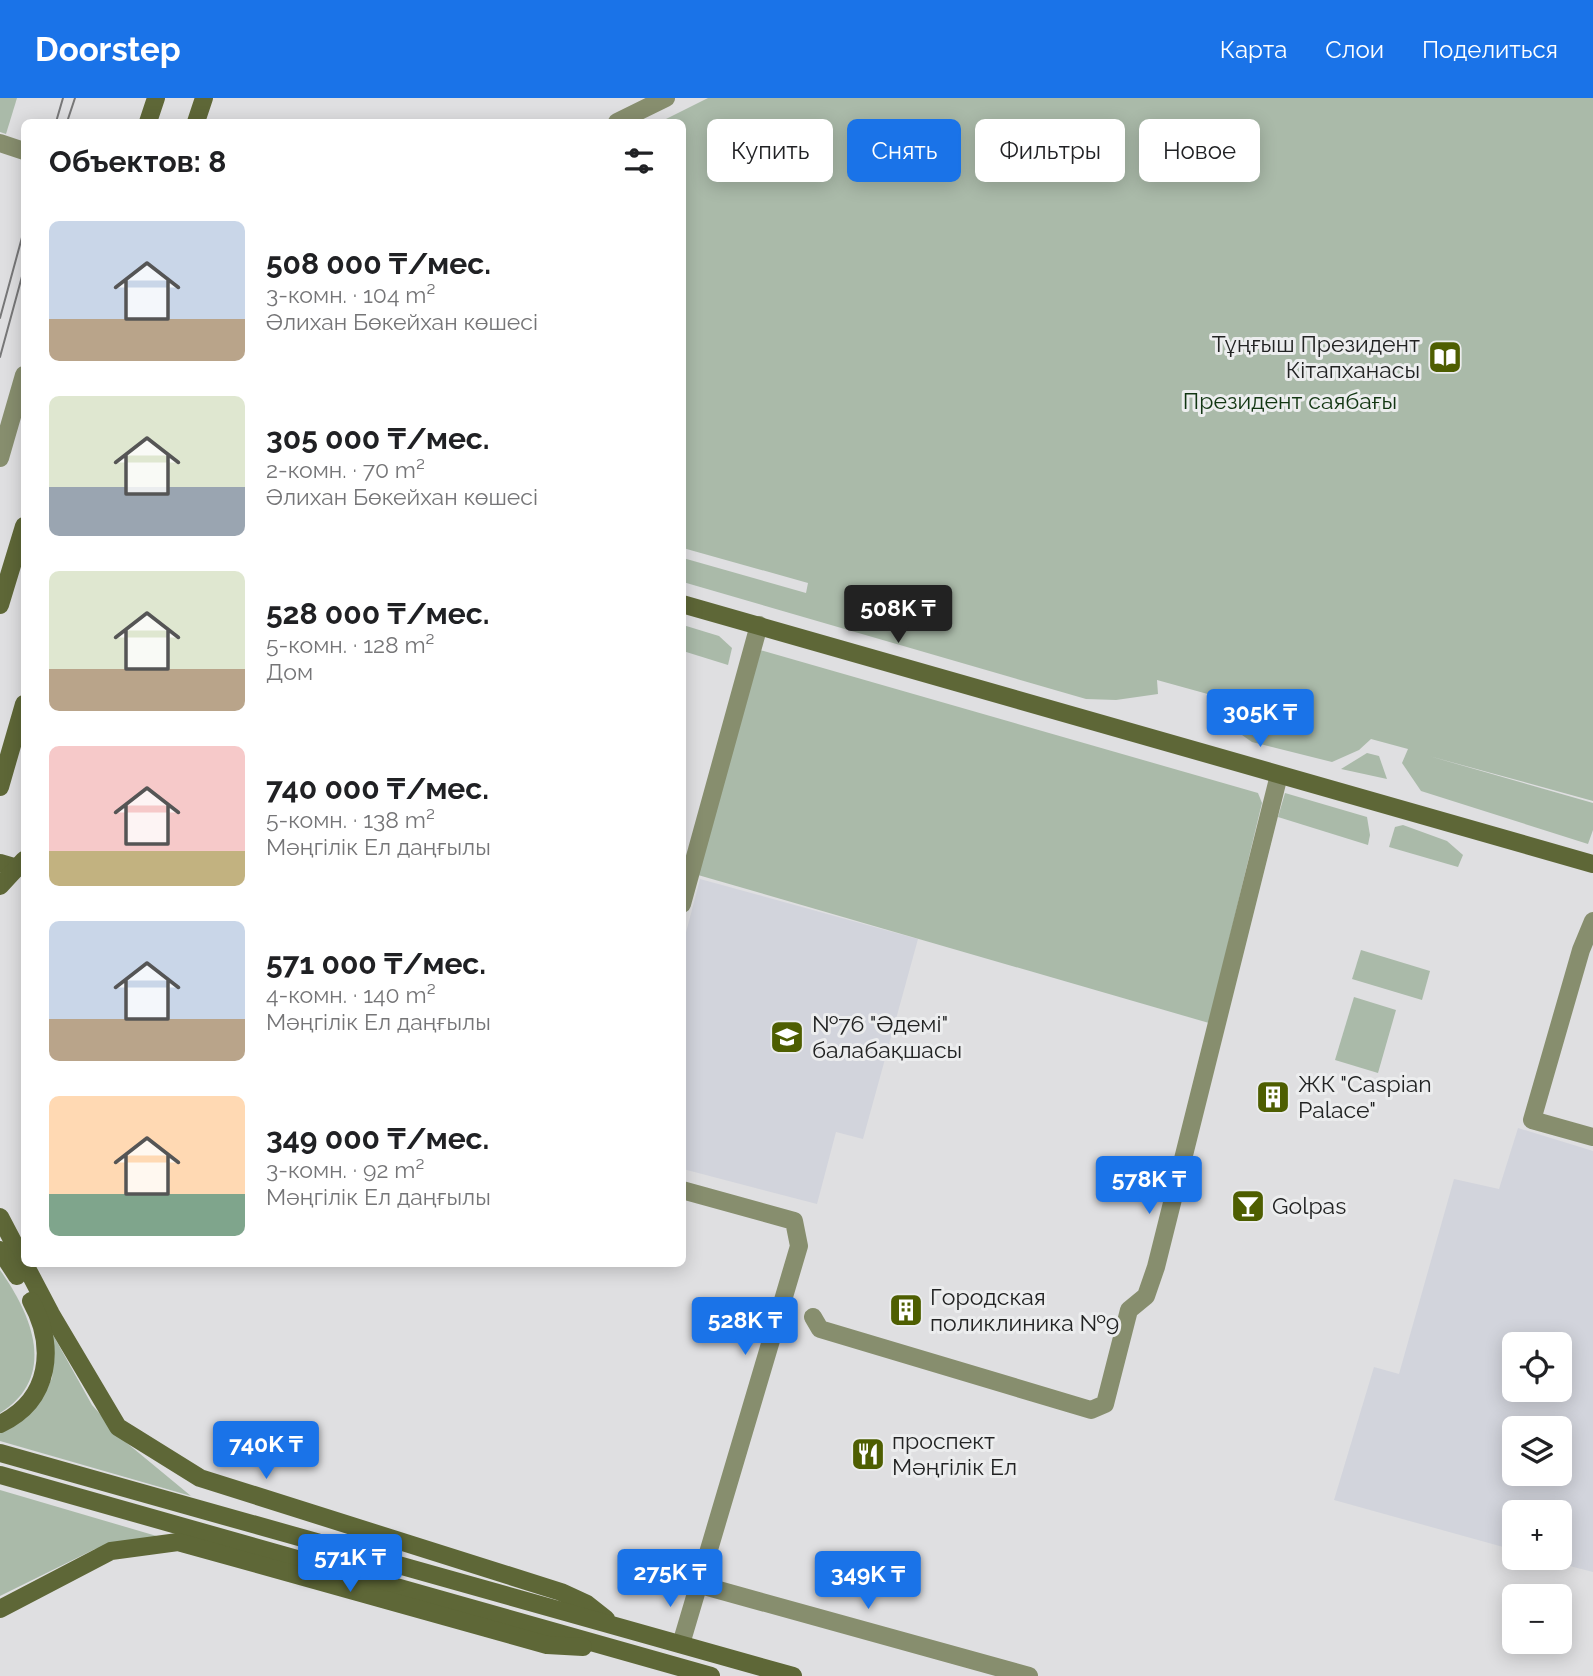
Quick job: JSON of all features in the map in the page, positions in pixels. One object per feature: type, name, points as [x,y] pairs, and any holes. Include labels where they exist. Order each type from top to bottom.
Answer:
[{"type":"main road","points":[[149,119],[156,98]]},
{"type":"main road","points":[[197,119],[204,98]]},
{"type":"main road","points":[[0,605],[21,536]]},
{"type":"main road","points":[[686,605],[1593,864]]},
{"type":"main road","points":[[0,787],[21,714]]},
{"type":"main road","points":[[0,886],[14,864]]},
{"type":"main road","points":[[0,1217],[21,1257]]},
{"type":"main road","points":[[0,1250],[40,1318],[47,1357],[38,1391],[15,1416],[0,1424]]},
{"type":"main road","points":[[26,1267],[118,1427],[200,1478],[301,1513],[561,1592],[587,1604],[615,1626]]},
{"type":"main road","points":[[0,1453],[793,1676]]},
{"type":"main road","points":[[0,1475],[711,1676]]},
{"type":"main road","points":[[0,1609],[111,1551],[178,1542],[547,1645],[609,1647]]},
{"type":"street","points":[[623,119],[666,98]]},
{"type":"street","points":[[0,143],[21,150]]},
{"type":"street","points":[[0,458],[21,385]]},
{"type":"street","points":[[686,890],[759,625]]},
{"type":"street","points":[[813,1317],[820,1329],[1090,1410],[1105,1404],[1129,1310],[1146,1296],[1156,1267],[1279,775]]},
{"type":"street","points":[[1593,921],[1581,950],[1532,1121],[1593,1137]]},
{"type":"street","points":[[681,1644],[799,1246],[794,1221],[686,1190]]},
{"type":"street","points":[[697,1584],[1029,1676]]},
{"type":"shaded area","name":"№76 \"Әдемі\" балабақшасы","points":[[700,879],[918,939],[863,1139],[836,1132],[817,1204],[686,1170],[686,933]]},
{"type":"shaded area","points":[[1518,1128],[1593,1151],[1593,1572],[1572,1567],[1572,1500],[1502,1500],[1502,1547],[1334,1500],[1374,1367],[1399,1374],[1454,1179],[1499,1189]]},
{"type":"green space","points":[[0,98],[17,98],[6,134],[0,132]]},
{"type":"green space","name":"Президент саябағы","points":[[708,98],[1593,98],[1593,801],[1429,756],[1593,803],[1593,830],[1588,844],[1421,791],[1402,763],[1408,749],[1371,739],[1359,750],[1332,762],[1252,742],[1242,735],[1233,701],[1157,680],[1158,694],[1116,700],[1086,699],[686,583],[686,559],[806,593],[808,583],[686,549],[686,119],[666,119]]},
{"type":"green space","points":[[686,626],[719,636],[732,648],[728,665],[686,652]]},
{"type":"green space","points":[[760,650],[1258,793],[1262,803],[1209,1023],[698,875]]},
{"type":"green space","points":[[1367,753],[1379,756],[1387,779],[1341,769]]},
{"type":"green space","points":[[1285,793],[1367,817],[1370,835],[1368,845],[1278,817]]},
{"type":"green space","points":[[1403,825],[1447,841],[1463,855],[1458,867],[1389,847],[1395,827]]},
{"type":"green space","points":[[1361,950],[1430,971],[1422,1000],[1352,979]]},
{"type":"green space","points":[[1354,997],[1396,1010],[1378,1073],[1335,1060]]},
{"type":"green space","points":[[0,1270],[22,1306],[34,1345],[34,1364],[29,1382],[18,1398],[0,1413]]},
{"type":"green space","points":[[52,1333],[92,1405],[122,1439],[191,1496],[0,1441],[0,1433],[26,1418],[47,1389],[52,1378]]},
{"type":"green space","points":[[0,1490],[160,1537],[95,1549],[0,1596]]},
{"type":"tram line","points":[[57,119],[63,98]]},
{"type":"tram line","points":[[68,119],[75,98]]},
{"type":"tram line","points":[[0,318],[21,241]]},
{"type":"tram line","points":[[0,357],[21,280]]},
{"type":"place","name":"Тұңғыш Президент Кітапханасы","points":[[1445,357]]},
{"type":"place","name":"№76 \"Әдемі\" балабақшасы","points":[[787,1037]]},
{"type":"place","name":"ЖК \"Caspian Palace\"","points":[[1273,1097]]},
{"type":"place","name":"Golpas","points":[[1248,1206]]},
{"type":"place","name":"Городская поликлиника №9","points":[[906,1310]]},
{"type":"place","name":"проспект Мәңгілік Ел","points":[[868,1454]]}]
